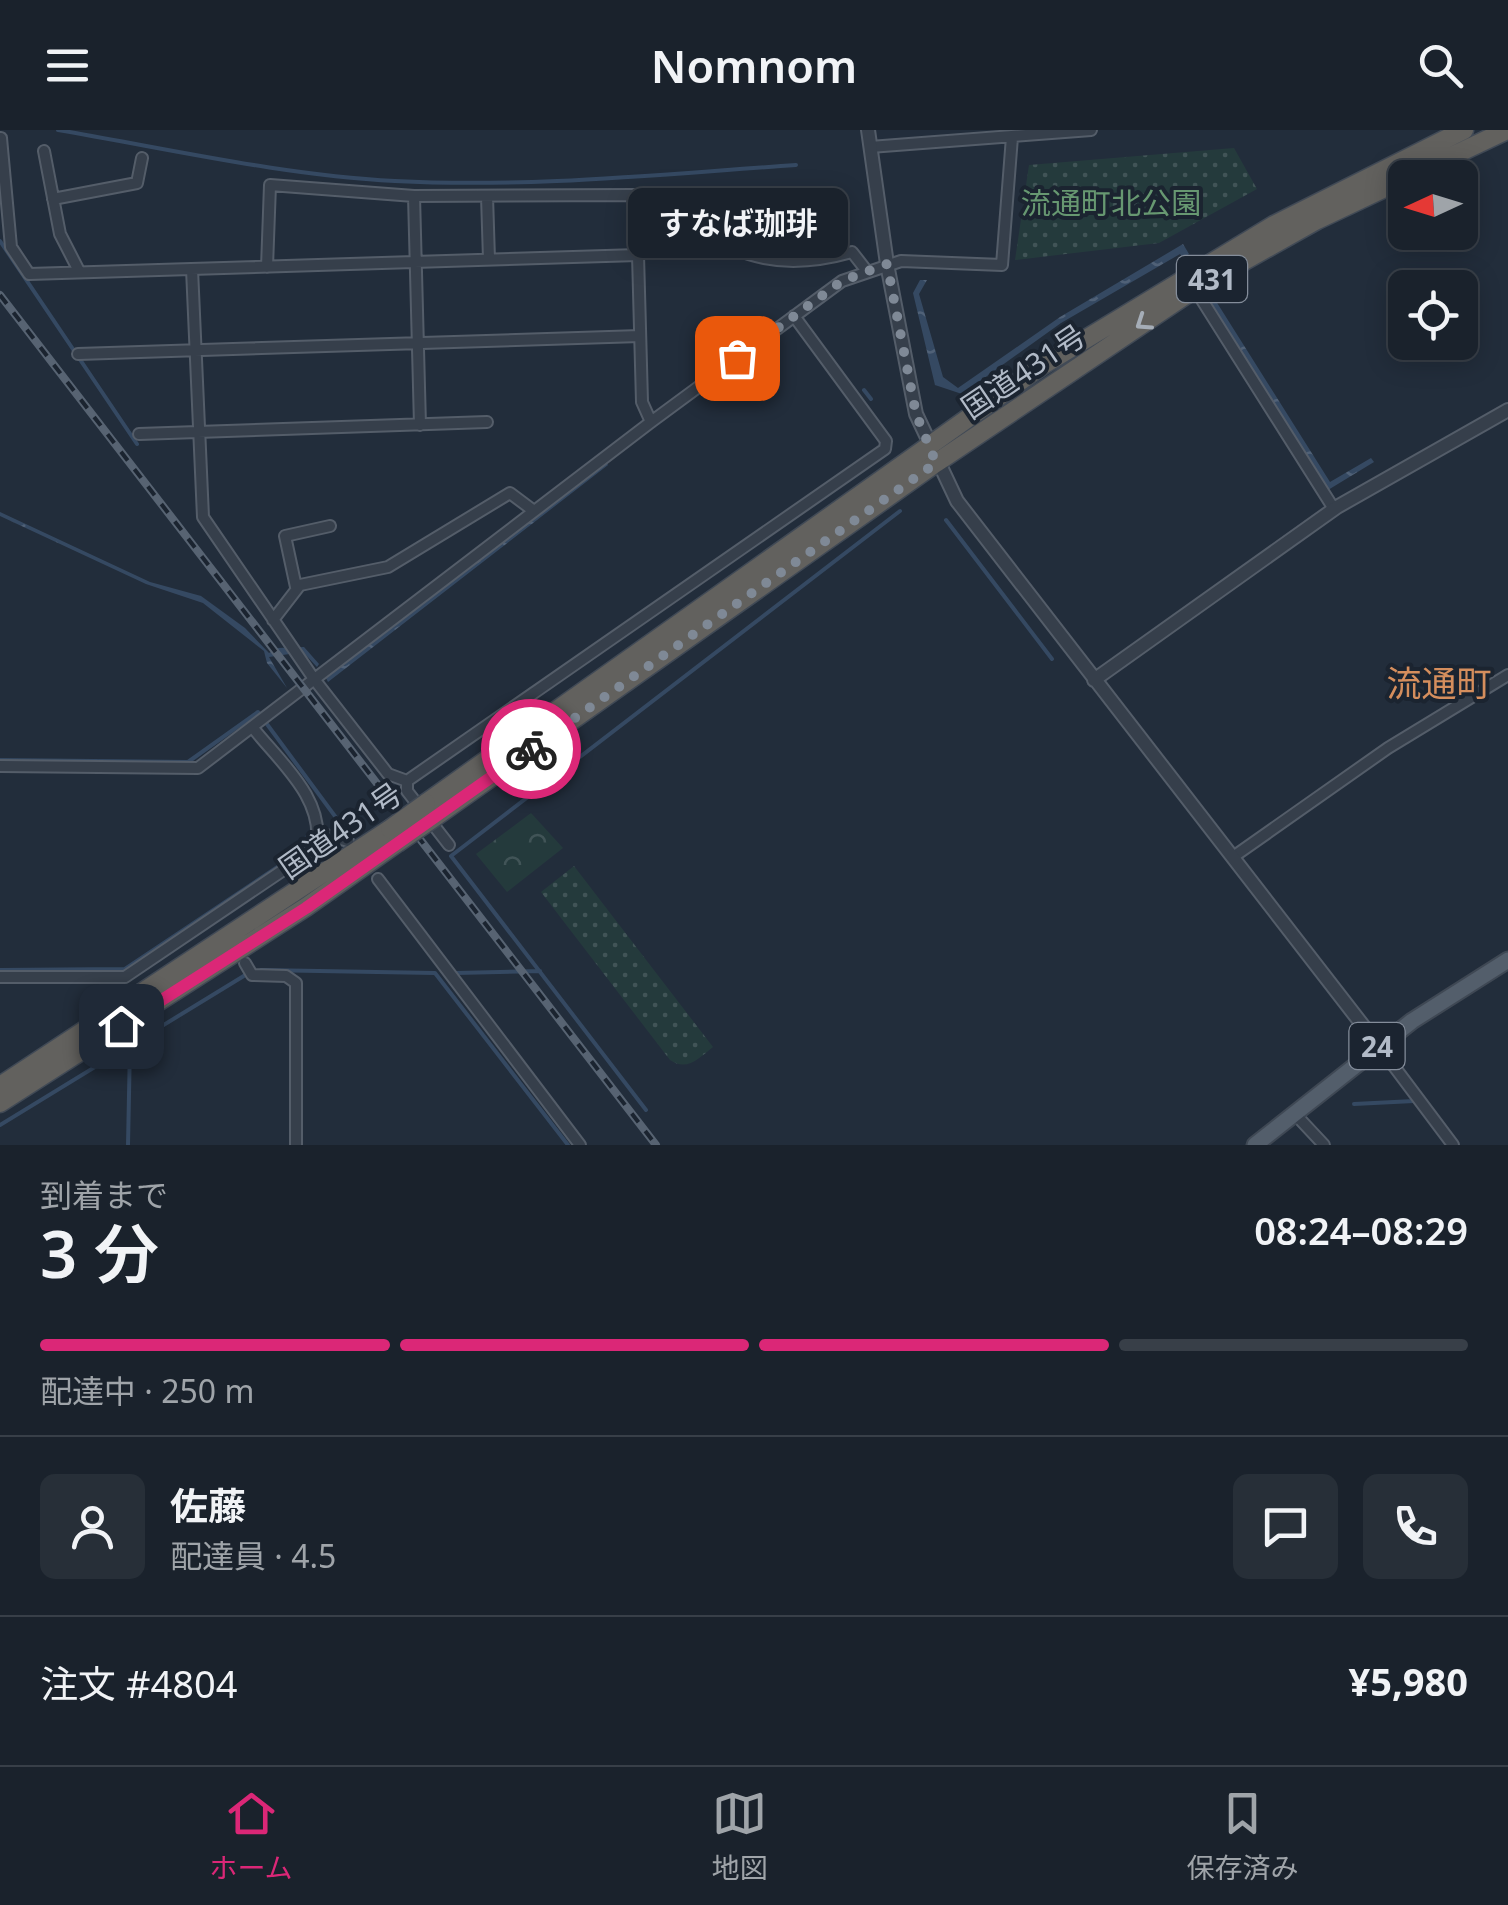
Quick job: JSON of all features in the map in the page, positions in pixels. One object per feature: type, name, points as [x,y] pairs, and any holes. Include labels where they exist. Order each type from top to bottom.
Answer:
[{"type":"highway","name":"国道431号","points":[[932,455],[1043,366],[1166,287],[1274,225],[1464,130]]},
{"type":"highway","name":"国道431号","points":[[0,1103],[274,928],[393,836],[932,455],[1196,288],[1317,220],[1507,130]]},
{"type":"highway","name":"国道431号","points":[[0,1086],[393,836]]},
{"type":"main road","name":"24","points":[[1255,1145],[1378,1045],[1508,960]]},
{"type":"street","points":[[1091,130],[1012,137],[869,139],[887,264],[916,414],[932,455],[957,501],[1453,1145]]},
{"type":"street","points":[[0,766],[198,768],[650,422],[794,316],[866,270],[901,261],[1002,265],[1012,137]]},
{"type":"street","points":[[1,138],[12,247],[29,274],[638,255]]},
{"type":"street","points":[[44,152],[60,234],[79,271]]},
{"type":"street","points":[[53,199],[137,183],[142,158]]},
{"type":"street","points":[[267,267],[270,185],[414,196],[634,195],[641,206],[754,258],[781,264],[852,252],[866,270]]},
{"type":"street","points":[[414,196],[420,425]]},
{"type":"street","points":[[487,196],[489,259]]},
{"type":"street","points":[[641,206],[638,255],[642,402],[650,422]]},
{"type":"street","points":[[192,268],[203,517],[314,679],[388,774],[407,781]]},
{"type":"street","points":[[1202,300],[1334,509]]},
{"type":"street","points":[[407,781],[885,449],[886,441],[794,316]]},
{"type":"street","points":[[78,354],[640,336]]},
{"type":"street","points":[[1094,680],[1334,509],[1508,410]]},
{"type":"street","points":[[139,434],[487,422]]},
{"type":"street","points":[[273,620],[296,587],[382,569],[510,493],[534,511]]},
{"type":"street","points":[[296,587],[284,536],[330,526]]},
{"type":"street","points":[[1232,857],[1374,758],[1508,676]]},
{"type":"street","points":[[0,978],[125,978],[218,920],[316,848],[319,833],[311,802],[253,728]]},
{"type":"street","points":[[407,781],[407,791],[449,845]]},
{"type":"street","points":[[319,833],[348,841]]},
{"type":"street","points":[[378,879],[580,1145]]},
{"type":"street","points":[[245,964],[252,975],[286,976],[296,983],[296,1145]]},
{"type":"street","points":[[1295,1114],[1324,1145]]},
{"type":"green space","name":"流通町北公園","points":[[1234,148],[1257,189],[1159,243],[1015,260],[1029,165]]},
{"type":"green space","points":[[531,813],[563,848],[507,892],[476,854]]},
{"type":"green space","points":[[574,866],[713,1047],[698,1059],[682,1065],[670,1060],[541,892]]},
{"type":"water","points":[[1183,244],[1189,254],[1183,258],[1180,254],[1061,323],[962,394],[935,385],[913,293],[920,280],[927,280],[919,294],[943,377],[958,388],[1060,317]]},
{"type":"water","points":[[1214,298],[1330,482],[1371,458],[1374,462],[1328,490],[1209,301]]},
{"type":"water","points":[[606,462],[608,465],[328,682],[326,678]]},
{"type":"water","points":[[0,512],[150,582],[201,596],[245,628],[269,653],[278,648],[304,647],[319,664],[317,667],[303,652],[269,657],[287,688],[267,663],[264,651],[203,603],[146,584],[0,516]]},
{"type":"waterway","points":[[58,130],[268,167],[395,181],[546,181],[796,165]]},
{"type":"waterway","points":[[0,241],[137,444]]},
{"type":"waterway","points":[[864,390],[871,399]]},
{"type":"waterway","points":[[451,856],[900,511]]},
{"type":"waterway","points":[[946,520],[1052,659]]},
{"type":"waterway","points":[[0,760],[188,762],[258,712],[343,827]]},
{"type":"waterway","points":[[0,970],[125,969],[297,854],[308,835],[315,834]]},
{"type":"waterway","points":[[451,856],[646,1110]]},
{"type":"waterway","points":[[261,970],[435,973],[568,1145]]},
{"type":"waterway","points":[[456,973],[540,971]]},
{"type":"waterway","points":[[0,1125],[247,974]]},
{"type":"waterway","points":[[128,1145],[130,1045]]},
{"type":"waterway","points":[[1354,1104],[1414,1101]]},
{"type":"railway","points":[[0,295],[656,1145]]},
{"type":"way so far","points":[[531,749],[936,463],[916,414],[887,264],[842,281],[737,358]]},
{"type":"place","name":"すなば珈琲","points":[[737,358]]},
{"type":"district","name":"流通町","points":[[1439,682]]},
{"type":"route","points":[[121,1026],[306,908],[531,749]]}]
